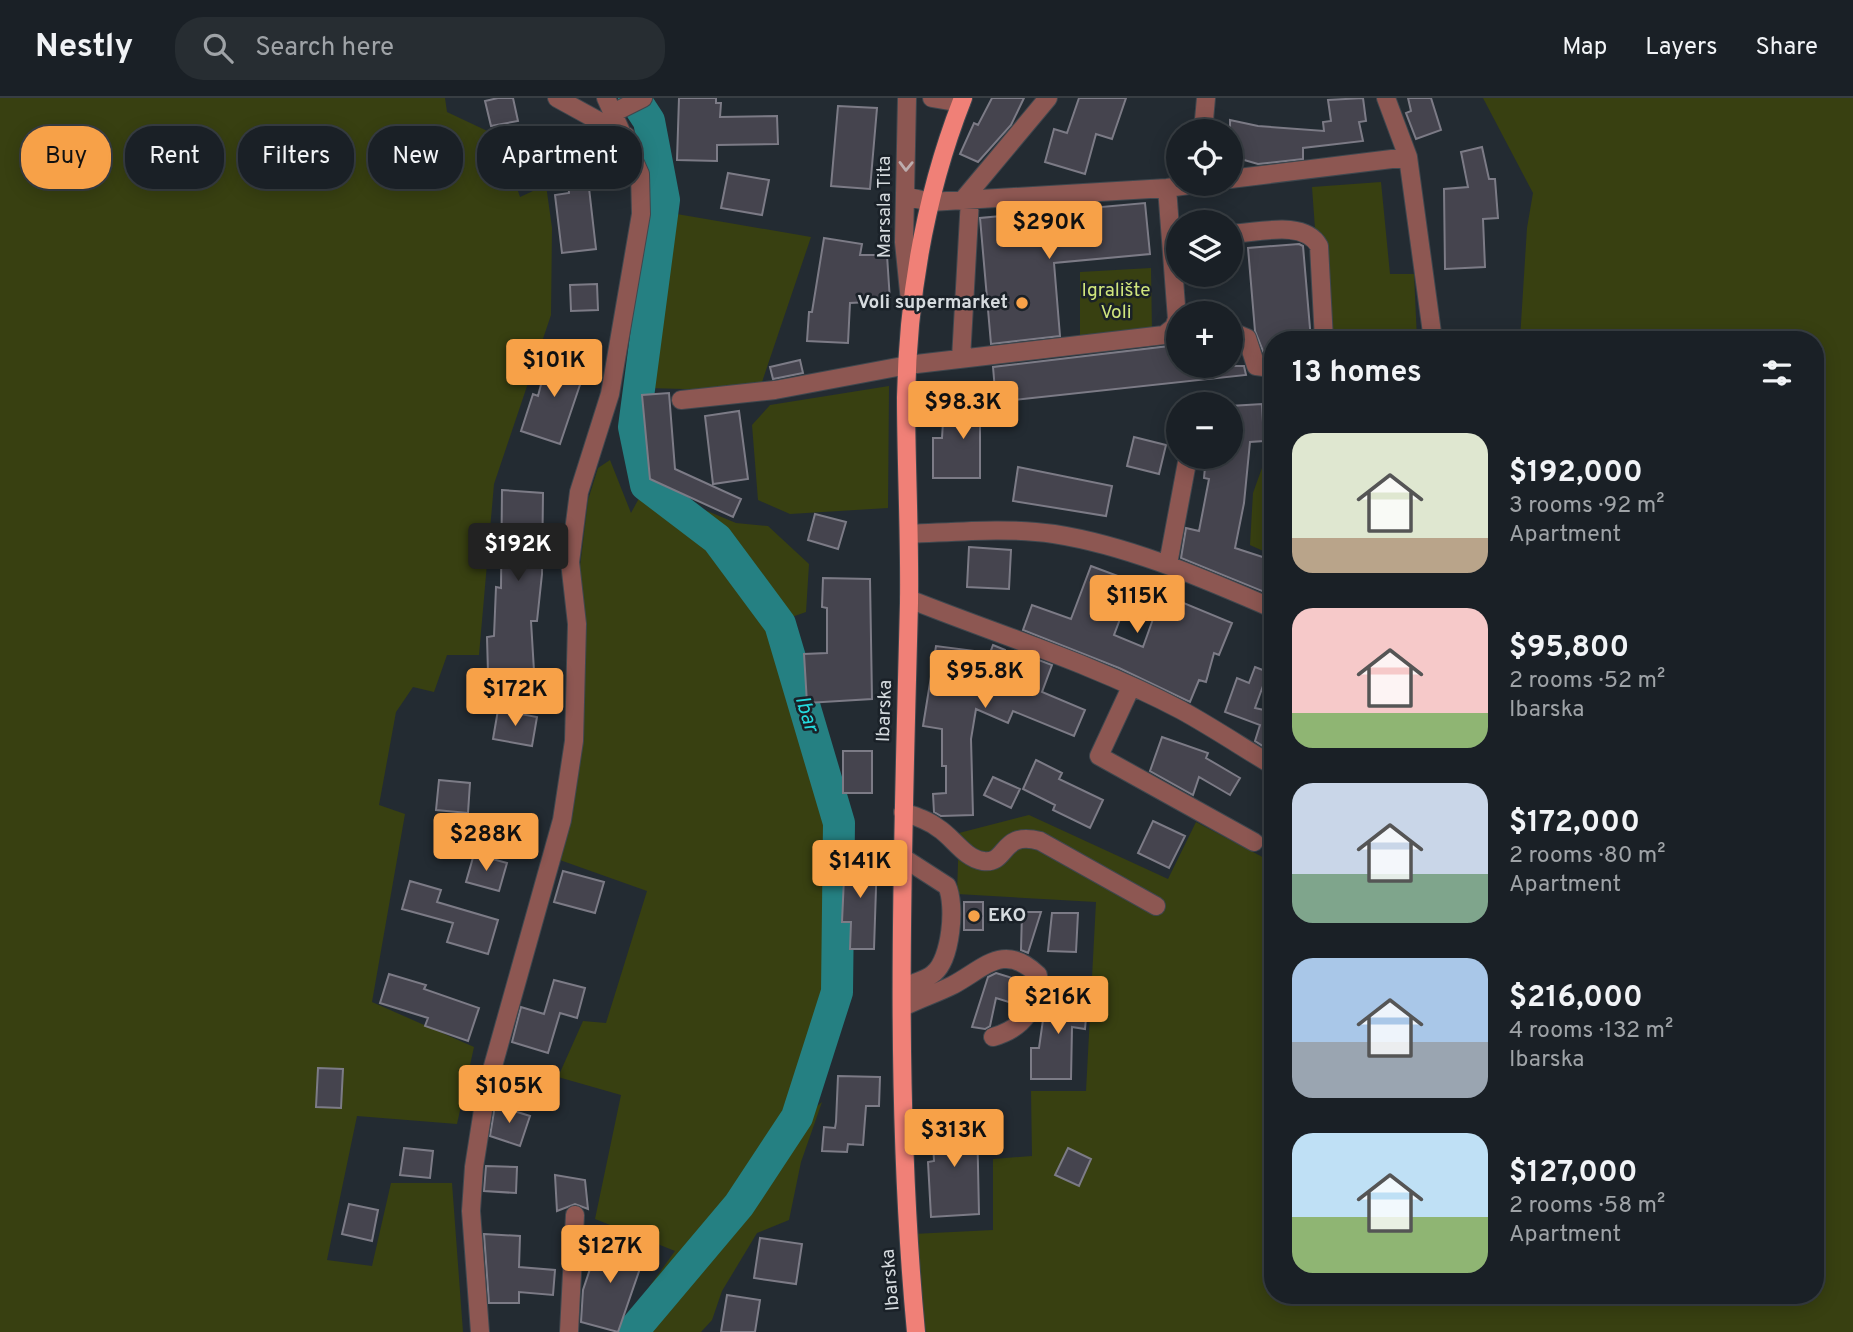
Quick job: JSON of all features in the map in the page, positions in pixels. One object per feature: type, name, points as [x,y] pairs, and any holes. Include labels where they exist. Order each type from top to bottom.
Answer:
[{"type":"main road","name":"Ibarska","points":[[916,1332],[906,1208],[903,1007],[902,857],[909,599],[908,365],[911,315],[930,202],[962,100]]},
{"type":"street","points":[[557,98],[608,126]]},
{"type":"street","name":"Marsala Tita","points":[[907,98],[904,242],[911,315]]},
{"type":"street","points":[[932,98],[962,100]]},
{"type":"street","points":[[961,359],[966,200],[1048,98]]},
{"type":"street","points":[[1204,119],[1206,98]]},
{"type":"street","points":[[1386,98],[1408,157],[1432,331]]},
{"type":"street","points":[[623,103],[625,126]]},
{"type":"street","points":[[1243,177],[1408,157]]},
{"type":"street","points":[[905,196],[930,202],[1166,188]]},
{"type":"street","points":[[480,1332],[471,1211],[474,1167],[486,1091],[562,820],[574,741],[577,624],[570,562],[579,492],[610,394],[641,214],[640,189]]},
{"type":"street","points":[[1243,233],[1295,230],[1314,237],[1319,246],[1324,331]]},
{"type":"street","points":[[681,400],[775,390],[908,365],[1166,334]]},
{"type":"street","points":[[1243,336],[1247,338],[1256,366],[1264,367]]},
{"type":"street","points":[[1168,564],[1186,469]]},
{"type":"street","points":[[909,534],[1012,530],[1055,534],[1168,564],[1264,605]]},
{"type":"street","points":[[909,599],[1020,639],[1131,687],[1180,710],[1264,760]]},
{"type":"street","points":[[1131,687],[1099,755],[1254,842]]},
{"type":"street","points":[[903,812],[940,828],[979,860],[988,861],[1000,855],[1014,839],[1024,836],[1040,841],[1156,906]]},
{"type":"street","points":[[902,857],[947,886],[951,909],[948,951],[935,973],[903,987]]},
{"type":"street","points":[[903,1007],[951,985],[991,961],[1005,958],[1024,961],[1038,975],[1036,996],[1027,1015],[1011,1032],[993,1037]]},
{"type":"street","points":[[569,1332],[575,1215]]},
{"type":"green space","points":[[0,98],[445,98],[447,112],[477,126],[477,189],[517,189],[520,197],[537,189],[547,189],[552,228],[551,315],[494,484],[479,655],[447,655],[434,692],[413,687],[396,712],[379,805],[405,814],[372,1002],[474,1047],[457,1124],[357,1116],[327,1260],[372,1266],[391,1183],[452,1183],[463,1332],[0,1332]]},
{"type":"green space","points":[[1483,98],[1853,98],[1853,1332],[923,1332],[913,1234],[993,1230],[993,1159],[1032,1156],[1031,1091],[1086,1091],[1096,902],[957,894],[959,833],[1029,815],[1168,879],[1196,822],[1264,858],[1264,1304],[1824,1304],[1824,331],[1521,331],[1527,228],[1533,193]]},
{"type":"green space","points":[[1381,182],[1390,274],[1414,274],[1417,331],[1322,331],[1312,187]]},
{"type":"green space","points":[[671,213],[811,237],[759,391],[647,388]]},
{"type":"green space","name":"Igralište Voli","points":[[1151,268],[1152,332],[1080,337],[1080,272]]},
{"type":"green space","points":[[889,386],[888,508],[790,514],[758,500],[752,425],[770,405]]},
{"type":"green space","points":[[610,460],[631,513],[643,491],[711,546],[774,628],[831,822],[826,988],[789,1110],[727,1203],[634,1308],[675,1251],[595,1219],[621,1095],[558,1077],[583,1021],[606,1023],[647,891],[557,859],[579,575],[588,500],[598,468]]},
{"type":"green space","points":[[1264,462],[1264,551],[1250,545],[1253,493]]},
{"type":"green space","points":[[676,498],[736,523],[768,526],[809,564],[806,612],[786,619],[726,535]]},
{"type":"green space","points":[[822,1102],[801,1162],[789,1220],[757,1233],[722,1291],[712,1320],[701,1332],[641,1332],[745,1206],[808,1114]]},
{"type":"building","points":[[513,98],[518,121],[491,126],[485,101]]},
{"type":"building","points":[[679,98],[716,98],[716,103],[721,103],[720,117],[777,116],[778,144],[717,145],[717,161],[677,160]]},
{"type":"building","points":[[992,98],[1024,98],[1011,125],[978,162],[960,154],[974,123],[978,125]]},
{"type":"building","points":[[1079,98],[1126,98],[1112,139],[1096,134],[1085,174],[1045,162],[1054,129],[1067,133]]},
{"type":"building","points":[[1363,98],[1366,121],[1359,122],[1363,141],[1303,148],[1303,159],[1258,164],[1243,160],[1243,123],[1324,131],[1323,122],[1331,121],[1328,100]]},
{"type":"building","points":[[1408,98],[1431,98],[1441,130],[1416,139],[1406,113],[1411,111]]},
{"type":"building","points":[[838,106],[877,108],[870,189],[831,186]]},
{"type":"building","points":[[1482,147],[1489,179],[1495,179],[1498,218],[1483,219],[1485,267],[1445,269],[1444,189],[1468,187],[1461,152]]},
{"type":"building","points":[[728,173],[769,180],[762,215],[721,208]]},
{"type":"building","points":[[569,189],[589,189],[596,249],[562,253],[555,195],[569,193]]},
{"type":"building","name":"Voli supermarket","points":[[1145,203],[1150,254],[1054,263],[1060,336],[991,344],[980,218]]},
{"type":"building","points":[[824,238],[862,244],[860,255],[887,255],[890,301],[850,303],[848,343],[807,341],[809,312],[812,312]]},
{"type":"building","points":[[1299,244],[1303,246],[1310,331],[1264,331],[1264,354],[1255,331],[1248,248]]},
{"type":"building","points":[[597,284],[598,310],[571,311],[570,285]]},
{"type":"building","points":[[1166,346],[1166,378],[1218,378],[996,402],[993,367]]},
{"type":"building","points":[[549,354],[587,364],[560,444],[521,431],[533,394],[538,396]]},
{"type":"building","points":[[800,360],[803,373],[773,379],[770,367]]},
{"type":"building","points":[[669,393],[675,469],[741,499],[733,517],[650,479],[642,395]]},
{"type":"building","points":[[1262,404],[1264,441],[1250,442],[1244,503],[1235,548],[1264,557],[1264,592],[1181,558],[1186,528],[1199,531],[1209,479],[1204,478],[1205,469],[1243,469],[1243,405]]},
{"type":"building","points":[[944,406],[1006,406],[1006,422],[980,422],[980,478],[933,478],[933,438],[942,438]]},
{"type":"building","points":[[739,411],[748,479],[713,484],[705,416]]},
{"type":"building","points":[[1134,437],[1166,445],[1159,474],[1127,466]]},
{"type":"building","points":[[1018,467],[1112,486],[1106,516],[1013,501]]},
{"type":"building","points":[[502,490],[543,493],[542,574],[537,621],[531,621],[534,671],[488,673],[487,637],[494,636],[496,587],[501,588]]},
{"type":"building","points":[[815,514],[846,522],[838,549],[808,540]]},
{"type":"building","points":[[969,547],[1011,550],[1009,589],[967,587]]},
{"type":"building","points":[[1091,566],[1134,582],[1114,635],[1143,647],[1162,594],[1232,623],[1219,655],[1214,653],[1206,682],[1199,680],[1190,702],[1119,668],[1023,630],[1032,605],[1071,619]]},
{"type":"building","points":[[823,578],[870,579],[872,699],[807,703],[804,654],[827,653],[827,608],[822,607]]},
{"type":"building","points":[[993,645],[1005,650],[1003,685],[1015,651],[1052,665],[1042,692],[1085,710],[1074,736],[1013,711],[1008,723],[976,709],[971,739],[973,815],[941,816],[934,812],[933,794],[946,793],[946,766],[942,766],[942,729],[923,726],[936,646],[990,653]]},
{"type":"building","points":[[1255,667],[1264,670],[1264,683],[1255,708],[1264,710],[1264,747],[1255,741],[1260,725],[1225,712],[1237,678],[1249,683]]},
{"type":"building","points":[[498,710],[537,717],[532,746],[493,739]]},
{"type":"building","points":[[1162,737],[1208,753],[1206,758],[1240,778],[1230,795],[1199,777],[1193,795],[1150,771]]},
{"type":"building","points":[[843,751],[872,751],[872,793],[843,793]]},
{"type":"building","points":[[1036,760],[1062,773],[1059,779],[1103,800],[1090,828],[1053,810],[1055,805],[1023,789]]},
{"type":"building","points":[[993,777],[1020,789],[1011,808],[984,795]]},
{"type":"building","points":[[439,780],[470,783],[468,813],[436,810]]},
{"type":"building","points":[[1153,821],[1185,836],[1169,868],[1138,853]]},
{"type":"building","points":[[474,854],[507,863],[499,891],[466,882]]},
{"type":"building","points":[[845,856],[877,858],[874,949],[850,949],[851,922],[842,922]]},
{"type":"building","points":[[563,871],[604,882],[595,913],[554,902]]},
{"type":"building","points":[[410,881],[441,890],[437,902],[498,920],[488,954],[447,942],[453,923],[402,909]]},
{"type":"building","name":"EKO","points":[[964,902],[983,902],[983,930],[964,930]]},
{"type":"building","points":[[1022,912],[1041,912],[1028,953],[1021,950]]},
{"type":"building","points":[[1052,913],[1078,913],[1076,952],[1048,951]]},
{"type":"building","points":[[996,973],[1019,980],[1012,1003],[996,998],[990,1026],[985,1029],[972,1027],[988,977]]},
{"type":"building","points":[[389,974],[426,985],[424,989],[479,1008],[468,1041],[425,1026],[428,1018],[380,1003]]},
{"type":"building","points":[[554,980],[585,988],[577,1018],[560,1013],[548,1053],[512,1042],[521,1007],[544,1014]]},
{"type":"building","points":[[1047,992],[1088,996],[1085,1029],[1072,1027],[1071,1079],[1031,1079],[1031,1048],[1039,1048]]},
{"type":"building","points":[[318,1068],[343,1069],[341,1108],[316,1107]]},
{"type":"building","points":[[838,1076],[880,1077],[879,1106],[866,1106],[863,1145],[848,1144],[847,1152],[822,1151],[824,1127],[835,1128]]},
{"type":"building","points":[[495,1105],[530,1116],[520,1146],[490,1136]]},
{"type":"building","points":[[977,1119],[979,1214],[931,1217],[928,1162],[934,1161],[932,1122]]},
{"type":"building","points":[[404,1148],[433,1151],[430,1178],[400,1175]]},
{"type":"building","points":[[1068,1148],[1091,1159],[1079,1186],[1055,1175]]},
{"type":"building","points":[[486,1166],[517,1167],[516,1193],[484,1191]]},
{"type":"building","points":[[555,1175],[585,1180],[588,1209],[575,1204],[557,1211]]},
{"type":"building","points":[[349,1204],[378,1210],[372,1241],[342,1234]]},
{"type":"building","points":[[484,1234],[520,1236],[519,1267],[555,1270],[553,1295],[519,1292],[519,1303],[489,1303]]},
{"type":"building","points":[[760,1238],[802,1244],[796,1284],[754,1278]]},
{"type":"building","points":[[600,1239],[645,1254],[618,1332],[581,1322],[583,1290]]},
{"type":"building","points":[[727,1295],[760,1300],[755,1332],[721,1332]]},
{"type":"waterway","name":"Ibar","points":[[632,1332],[739,1205],[797,1117],[837,992],[839,823],[780,624],[717,539],[646,485],[634,427],[664,200],[649,121],[634,98]]},
{"type":"place","name":"Voli supermarket","points":[[1022,303]]},
{"type":"place","name":"EKO","points":[[974,916]]}]
